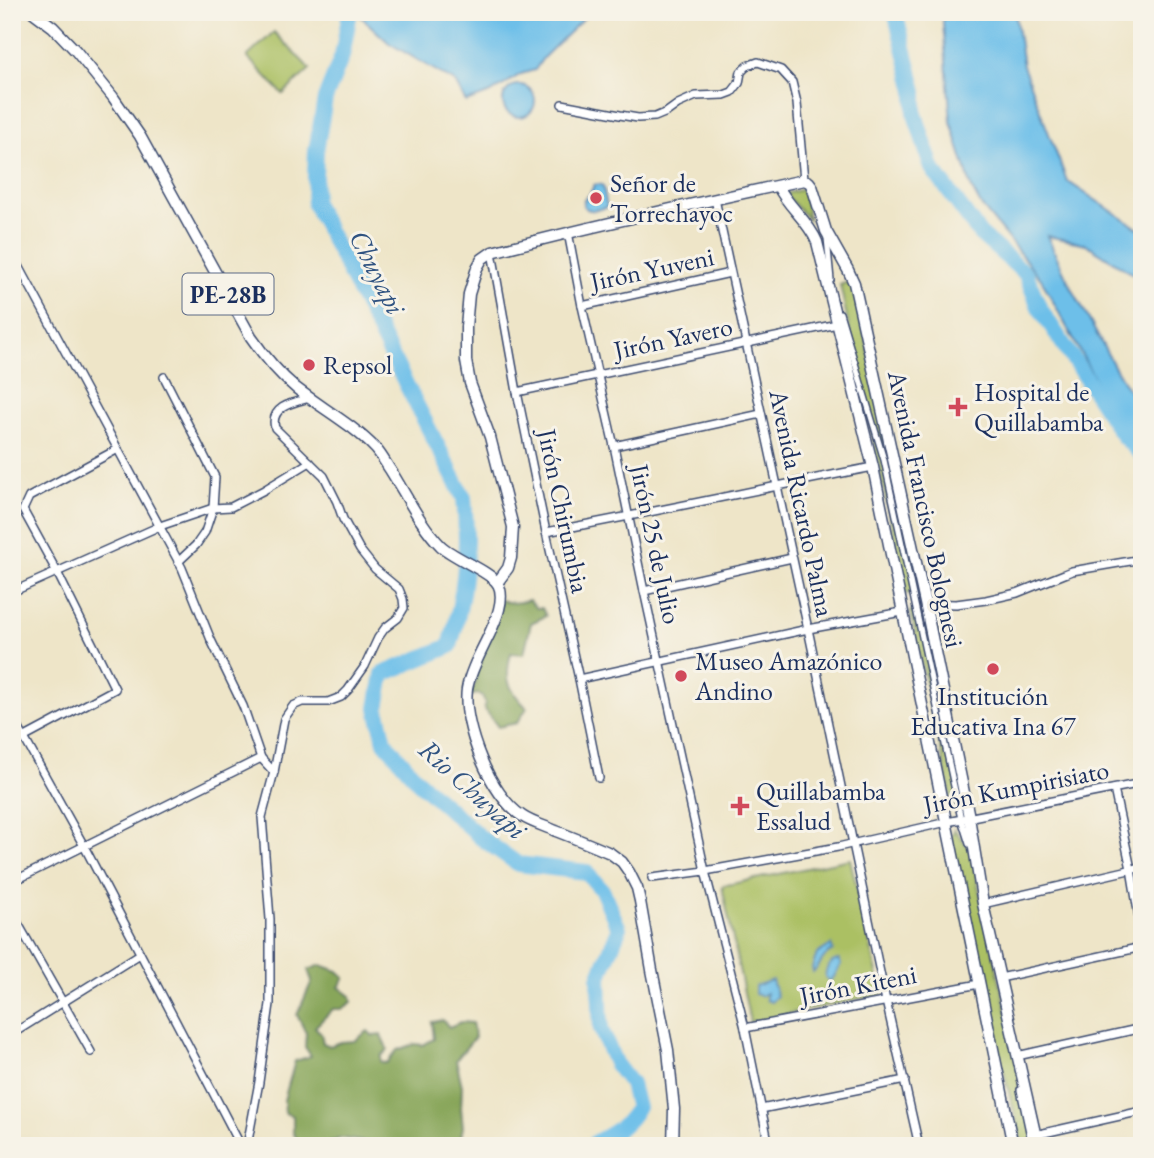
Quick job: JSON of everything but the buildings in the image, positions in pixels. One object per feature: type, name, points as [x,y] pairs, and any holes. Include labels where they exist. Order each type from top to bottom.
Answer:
[{"type":"main road","name":"PE-28B","points":[[33,12],[53,27],[83,59],[140,136],[250,337],[268,360],[287,380],[354,428],[378,452],[428,530],[449,552],[497,583]]},
{"type":"main road","points":[[673,1146],[674,1109],[668,1050],[640,901],[629,872],[622,862],[610,853],[530,821],[511,808],[485,767],[470,726],[466,706],[468,687],[495,621],[501,597],[497,583],[508,568],[511,558],[513,527],[490,437],[470,383],[466,361],[469,294],[482,258],[492,252],[568,232],[804,180]]},
{"type":"main road","name":"Avenida Francisco Bolognesi","points":[[804,180],[809,181],[812,186],[827,231],[851,276],[925,603],[965,818],[1035,1142]]},
{"type":"main road","name":"Avenida Francisco Bolognesi","points":[[778,186],[785,199],[812,231],[817,242],[873,467],[1013,1146]]},
{"type":"main road","points":[[828,285],[851,276]]},
{"type":"street","points":[[562,104],[629,116],[655,117],[696,96],[717,96],[732,92],[747,65],[758,62],[781,70],[792,82],[797,103],[804,180]]},
{"type":"street","name":"Avenida Ricardo Palma","points":[[715,199],[919,1146]]},
{"type":"street","points":[[827,231],[828,262],[833,290],[884,460],[965,818]]},
{"type":"street","name":"Jirón 25 de Julio","points":[[568,232],[705,871],[745,1028],[769,1146]]},
{"type":"street","name":"Jirón Chirumbia","points":[[492,252],[517,392],[599,778]]},
{"type":"street","points":[[12,253],[160,526],[243,706],[261,758],[274,772]]},
{"type":"street","points":[[12,274],[21,269]]},
{"type":"street","name":"Jirón Yuveni","points":[[582,306],[730,273]]},
{"type":"street","name":"Jirón Yavero","points":[[517,392],[837,324]]},
{"type":"street","points":[[164,377],[215,477],[213,508],[205,532],[178,562]]},
{"type":"street","points":[[247,1146],[270,1004],[270,919],[262,817],[284,719],[293,706],[302,702],[328,702],[341,697],[365,666],[385,628],[398,618],[404,608],[399,589],[375,569],[360,550],[324,476],[275,428],[275,414],[282,407],[311,398]]},
{"type":"street","points":[[614,446],[761,414]]},
{"type":"street","points":[[12,744],[115,689],[23,510],[29,497],[118,449]]},
{"type":"street","points":[[12,592],[160,526],[213,508],[231,507],[310,462]]},
{"type":"street","points":[[546,532],[873,467]]},
{"type":"street","points":[[644,591],[792,558]]},
{"type":"street","points":[[925,603],[956,604],[986,600],[1017,593],[1072,571],[1142,559]]},
{"type":"street","points":[[579,679],[808,629],[902,612]]},
{"type":"street","points":[[12,716],[84,846],[241,1146]]},
{"type":"street","points":[[12,882],[261,758]]},
{"type":"street","name":"Jirón Kumpirisiato","points":[[652,878],[853,844],[965,818],[1142,783]]},
{"type":"street","points":[[1114,789],[1142,936]]},
{"type":"street","points":[[1142,867],[983,904],[996,979],[1035,1142],[1142,1111]]},
{"type":"street","points":[[12,913],[91,1052]]},
{"type":"street","points":[[1000,978],[1142,947]]},
{"type":"street","points":[[12,1034],[141,954]]},
{"type":"street","name":"Jirón Kiteni","points":[[745,1028],[979,984]]},
{"type":"street","points":[[1017,1056],[1142,1028]]},
{"type":"street","points":[[761,1109],[905,1080]]},
{"type":"green space","points":[[274,32],[310,69],[283,94],[247,57]]},
{"type":"green space","points":[[803,189],[809,220],[785,194]]},
{"type":"green space","points":[[853,280],[920,591],[906,594],[840,285]]},
{"type":"green space","points":[[500,600],[515,603],[529,600],[536,608],[542,608],[546,616],[531,623],[524,654],[511,653],[509,662],[509,684],[527,708],[517,723],[498,727],[484,708],[482,696],[468,696],[475,684]]},
{"type":"green space","points":[[923,608],[967,807],[954,810],[910,611]]},
{"type":"green space","points":[[954,829],[970,849],[1037,1146],[1023,1146],[962,912],[949,844]]},
{"type":"green space","points":[[850,859],[882,994],[750,1022],[722,886]]},
{"type":"green space","points":[[321,965],[338,971],[345,978],[339,987],[351,996],[352,1002],[342,1009],[333,1009],[315,1027],[321,1033],[323,1043],[330,1046],[354,1041],[368,1031],[373,1036],[381,1035],[388,1050],[381,1056],[381,1062],[387,1063],[397,1050],[415,1044],[423,1045],[434,1039],[432,1022],[443,1020],[449,1027],[461,1022],[472,1023],[475,1037],[456,1060],[462,1086],[463,1127],[459,1146],[388,1146],[341,1138],[322,1146],[302,1146],[293,1133],[293,1116],[285,1113],[284,1100],[295,1061],[311,1056],[305,1047],[306,1033],[297,1015],[312,981],[308,970]]},
{"type":"water","points":[[356,12],[590,12],[543,58],[535,70],[521,74],[491,93],[466,102],[455,82],[389,43]]},
{"type":"water","points":[[942,12],[1015,12],[1023,66],[1067,181],[1142,231],[1142,278],[1086,244],[1047,236],[1067,279],[1142,412],[1142,456],[1108,404],[1041,279],[982,207],[972,189],[951,122]]},
{"type":"water","points":[[519,85],[530,90],[535,101],[530,112],[519,117],[508,112],[503,101],[508,90]]},
{"type":"water","name":"Señor de Torrechayoc","points":[[594,185],[603,186],[607,207],[594,210],[585,208],[584,200]]},
{"type":"water","points":[[831,945],[833,951],[813,972],[817,954]]},
{"type":"water","points":[[839,960],[841,964],[830,981],[825,977],[827,968],[830,963]]},
{"type":"water","points":[[772,980],[777,996],[771,1002],[766,1000],[766,993],[761,996],[755,994],[755,986]]},
{"type":"waterway","name":"Rio Chuyapi","points":[[350,12],[342,56],[325,99],[316,151],[314,203],[464,498],[465,517],[466,555],[462,591],[450,646],[383,674],[377,708],[385,742],[419,782],[481,838],[518,864],[586,872],[602,890],[619,929],[599,978],[601,1029],[615,1063],[631,1084],[637,1108],[624,1125],[594,1146]]},
{"type":"waterway","points":[[895,12],[915,91],[915,114],[932,168],[980,234],[1026,274],[1039,307],[1124,437],[1142,455]]},
{"type":"place","name":"Señor de Torrechayoc","points":[[596,198]]},
{"type":"place","name":"Repsol","points":[[309,365]]},
{"type":"place","name":"Hospital de Quillabamba","points":[[958,407]]},
{"type":"place","name":"Institución Educativa Ina 67","points":[[993,669]]},
{"type":"place","name":"Museo Amazónico Andino","points":[[681,676]]},
{"type":"place","name":"Quillabamba Essalud","points":[[740,806]]},
{"type":"water label","name":"Chuyapi","points":[[378,272]]}]
